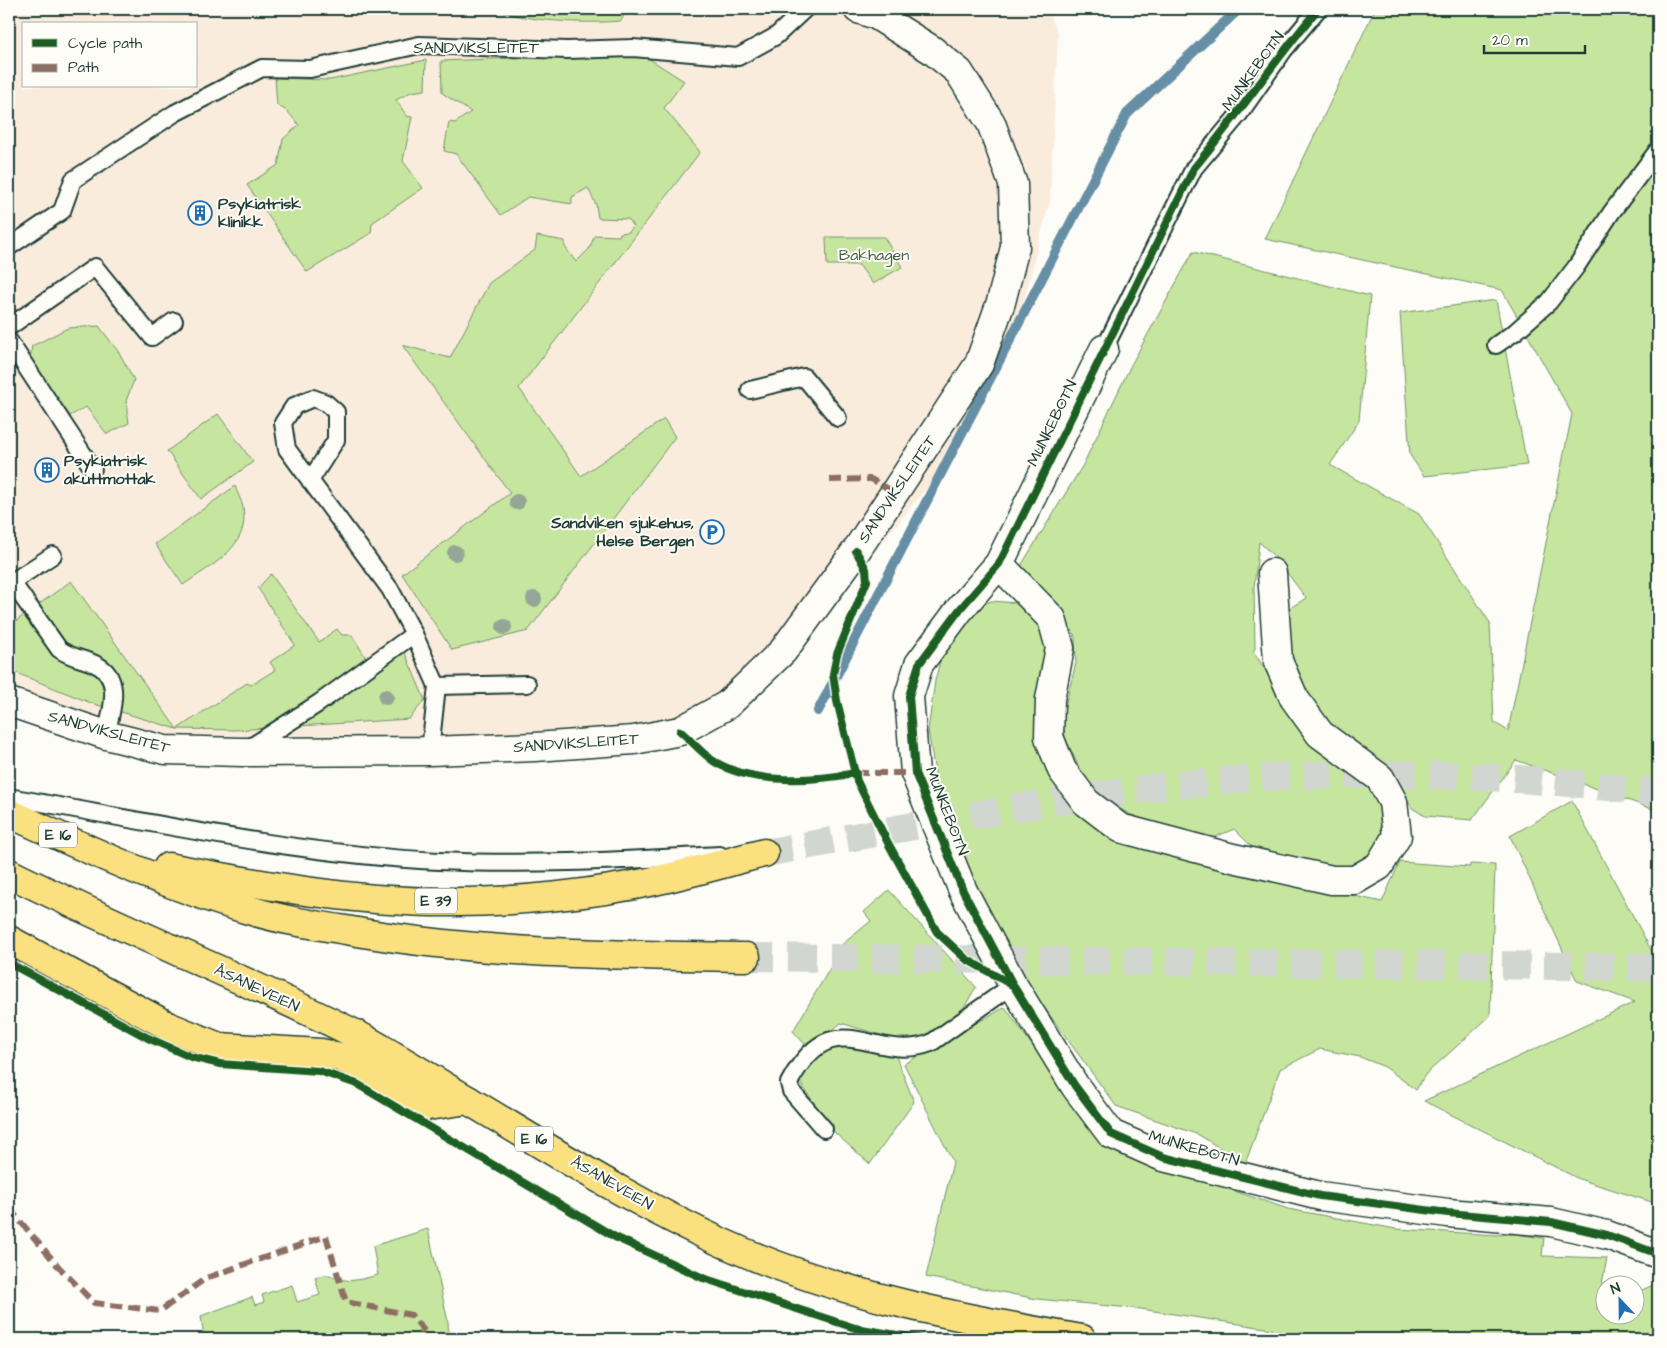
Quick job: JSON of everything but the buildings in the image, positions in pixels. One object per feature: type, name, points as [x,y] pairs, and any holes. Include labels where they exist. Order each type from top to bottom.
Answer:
[{"type":"highway","name":"E 16","points":[[9,813],[157,878],[250,910],[302,923],[398,939],[497,950],[604,955],[746,957]]},
{"type":"highway","name":"E 39","points":[[107,856],[312,892],[389,899],[454,902],[586,891],[654,881],[764,852]]},
{"type":"highway","name":"ÅSANEVEIEN","points":[[9,872],[79,908],[177,951],[365,1040],[640,1200],[722,1243],[786,1269],[860,1294],[951,1316],[1082,1339]]},
{"type":"highway","points":[[9,940],[170,1027],[210,1044],[240,1050],[280,1049],[321,1053],[362,1066],[428,1106],[468,1100]]},
{"type":"street","name":"SANDVIKSLEITET","points":[[9,702],[106,735],[165,750],[242,752],[430,751],[535,747],[634,740],[680,730],[728,705],[783,651],[891,500],[980,364],[1001,302],[1015,247],[1013,184],[991,123],[959,72],[932,50],[876,15],[858,9]]},
{"type":"street","name":"MUNKEBOTN","points":[[1104,349],[999,564],[960,609],[919,664],[909,696],[916,773],[963,891],[1013,985],[1075,1086],[1111,1134],[1163,1157],[1320,1196],[1448,1213],[1551,1222],[1607,1235],[1658,1254]]},
{"type":"street","points":[[999,564],[1052,619],[1060,648],[1050,699],[1049,737],[1062,770],[1086,802],[1120,828],[1233,858],[1332,880],[1355,880],[1379,866],[1397,836],[1393,802],[1380,778],[1320,734],[1294,698],[1278,661],[1272,573]]},
{"type":"lane","name":"SANDVIKSLEITET","points":[[9,247],[62,211],[73,180],[176,113],[262,68],[310,69],[419,45],[567,50],[633,48],[738,57],[776,36],[805,9]]},
{"type":"lane","name":"MUNKEBOTN","points":[[1104,349],[1194,168],[1240,113],[1284,50],[1318,9]]},
{"type":"lane","points":[[1496,345],[1515,332],[1549,302],[1576,267],[1611,213],[1658,150]]},
{"type":"lane","points":[[9,327],[95,267],[152,337],[174,321]]},
{"type":"lane","points":[[9,342],[93,469]]},
{"type":"lane","points":[[750,390],[804,377],[838,418]]},
{"type":"lane","points":[[310,481],[336,440],[336,412],[326,403],[313,398],[294,406],[283,423],[288,449],[310,481],[390,589],[414,634],[437,686],[430,751]]},
{"type":"lane","points":[[53,555],[12,582],[60,649],[69,656],[94,663],[103,668],[109,676],[113,684],[113,704],[106,735]]},
{"type":"lane","points":[[242,752],[319,703],[414,634]]},
{"type":"lane","points":[[437,686],[527,684]]},
{"type":"lane","points":[[9,797],[295,847],[439,861],[585,862],[764,852]]},
{"type":"lane","points":[[824,1129],[791,1091],[789,1083],[798,1067],[818,1047],[836,1039],[850,1037],[904,1049],[917,1048],[931,1043],[1013,985]]},
{"type":"shaded area","points":[[9,9],[1047,9],[1058,33],[1050,200],[1020,315],[950,460],[743,710],[645,753],[228,762],[9,712]]},
{"type":"green space","points":[[494,9],[627,9],[621,21],[591,22],[556,21],[523,17]]},
{"type":"green space","points":[[1375,9],[1658,9],[1658,811],[1516,760],[1472,820],[1425,816],[1412,808],[1387,766],[1334,732],[1297,680],[1279,615],[1306,598],[1276,558],[1259,542],[1254,587],[1255,649],[1253,651],[1312,742],[1378,785],[1389,813],[1382,842],[1375,853],[1362,862],[1345,868],[1324,867],[1254,849],[1234,829],[1206,841],[1129,814],[1106,801],[1085,781],[1065,737],[1062,718],[1076,663],[1075,636],[1055,603],[1019,569],[1083,465],[1131,365],[1193,252],[1370,296],[1359,421],[1330,465],[1419,514],[1490,623],[1494,722],[1508,731],[1572,414],[1502,290],[1265,239]]},
{"type":"green space","points":[[640,53],[684,81],[664,108],[700,152],[519,388],[581,476],[664,419],[675,437],[528,631],[452,650],[402,574],[510,493],[402,345],[450,358],[489,283],[535,250],[537,236],[565,241],[565,247],[576,262],[589,249],[595,235],[619,236],[620,233],[629,232],[633,227],[628,219],[598,218],[596,205],[588,188],[572,197],[572,204],[528,197],[501,215],[456,154],[444,151],[449,122],[455,123],[471,112],[442,93],[441,61]]},
{"type":"green space","points":[[426,60],[425,90],[411,92],[396,100],[407,116],[412,117],[403,161],[423,188],[372,223],[371,233],[307,272],[247,185],[278,165],[283,139],[299,125],[287,111],[277,105],[275,78],[330,80]]},
{"type":"green space","name":"Bakhagen","points":[[826,237],[884,237],[902,267],[873,284],[859,265],[827,265]]},
{"type":"green space","points":[[1496,300],[1527,465],[1424,476],[1410,455],[1400,313]]},
{"type":"green space","points":[[99,326],[120,354],[134,380],[126,401],[129,423],[107,434],[86,407],[70,416],[30,358],[32,346],[68,328]]},
{"type":"green space","points":[[218,414],[253,462],[201,499],[167,451]]},
{"type":"green space","points":[[235,486],[243,508],[244,522],[241,534],[235,544],[216,563],[183,585],[155,544]]},
{"type":"green space","points":[[271,574],[319,642],[337,629],[342,635],[352,635],[366,658],[405,653],[425,700],[409,719],[235,730],[177,729],[247,683],[251,685],[275,670],[270,662],[295,645],[258,588]]},
{"type":"green space","points":[[71,581],[177,729],[91,703],[9,670],[9,626]]},
{"type":"green space","points":[[991,601],[1017,603],[1033,614],[1043,630],[1048,650],[1050,770],[1059,789],[1083,815],[1269,877],[1382,902],[1400,862],[1470,867],[1470,864],[1495,865],[1490,1016],[1425,1075],[1416,1090],[1385,1067],[1360,1057],[1320,1049],[1280,1069],[1245,1164],[1199,1135],[1116,1106],[1033,992],[969,880],[940,803],[928,730],[935,681],[943,649],[978,606]]},
{"type":"green space","points":[[1572,801],[1658,963],[1658,1204],[1579,1179],[1424,1101],[1635,1002],[1577,981],[1510,836]]},
{"type":"green space","points":[[889,890],[976,987],[962,1011],[924,1039],[904,1042],[841,1023],[809,1049],[793,1031],[836,958],[843,952],[839,947],[871,921],[864,912]]},
{"type":"green space","points":[[1005,1007],[1084,1119],[1109,1149],[1288,1209],[1396,1229],[1496,1235],[1515,1234],[1544,1238],[1542,1256],[1607,1258],[1603,1276],[1594,1276],[1594,1326],[1644,1326],[1644,1289],[1658,1283],[1658,1339],[1341,1339],[1336,1337],[1295,1337],[1277,1339],[1273,1336],[1272,1329],[1141,1309],[1037,1299],[926,1277],[953,1162],[904,1064]]},
{"type":"green space","points":[[843,1045],[895,1054],[914,1102],[870,1164],[835,1133],[799,1081],[820,1055]]},
{"type":"green space","points":[[428,1229],[448,1322],[449,1339],[204,1339],[201,1316],[252,1297],[255,1305],[264,1302],[262,1295],[292,1285],[297,1302],[320,1295],[315,1277],[328,1275],[349,1280],[378,1275],[373,1246]]},
{"type":"waterway","points":[[818,711],[1127,114],[1239,9]]},
{"type":"tunnel","points":[[764,853],[1079,798],[1206,782],[1270,777],[1367,774],[1464,776],[1561,782],[1658,793]]},
{"type":"tunnel","points":[[746,957],[1658,967]]},
{"type":"marked path","points":[[830,480],[871,479],[896,493]]},
{"type":"marked path","points":[[856,773],[915,773]]},
{"type":"marked path","points":[[9,1208],[58,1266],[94,1303],[160,1311],[206,1278],[326,1236],[346,1302],[411,1315],[431,1339]]},
{"type":"cycle path","points":[[1318,9],[1194,168],[999,564],[960,609],[919,664],[909,696],[915,773],[963,891],[1013,985],[1075,1086],[1111,1134],[1163,1157],[1320,1196],[1448,1213],[1551,1222],[1607,1235],[1658,1254]]},
{"type":"cycle path","points":[[856,551],[866,569],[867,581],[837,654],[833,674],[837,701],[857,781],[888,843],[937,932],[966,959],[1012,985]]},
{"type":"cycle path","points":[[680,731],[715,762],[747,775],[765,778],[803,779],[856,773]]},
{"type":"cycle path","points":[[9,963],[148,1038],[191,1057],[220,1064],[319,1071],[357,1084],[615,1237],[703,1278],[855,1328],[921,1339]]},
{"type":"place","name":"Psykiatrisk klinikk","points":[[200,213]]},
{"type":"place","name":"Psykiatrisk akuttmottak","points":[[47,470]]},
{"type":"place","name":"Sandviken sjukehus, Helse Bergen","points":[[712,532]]}]
